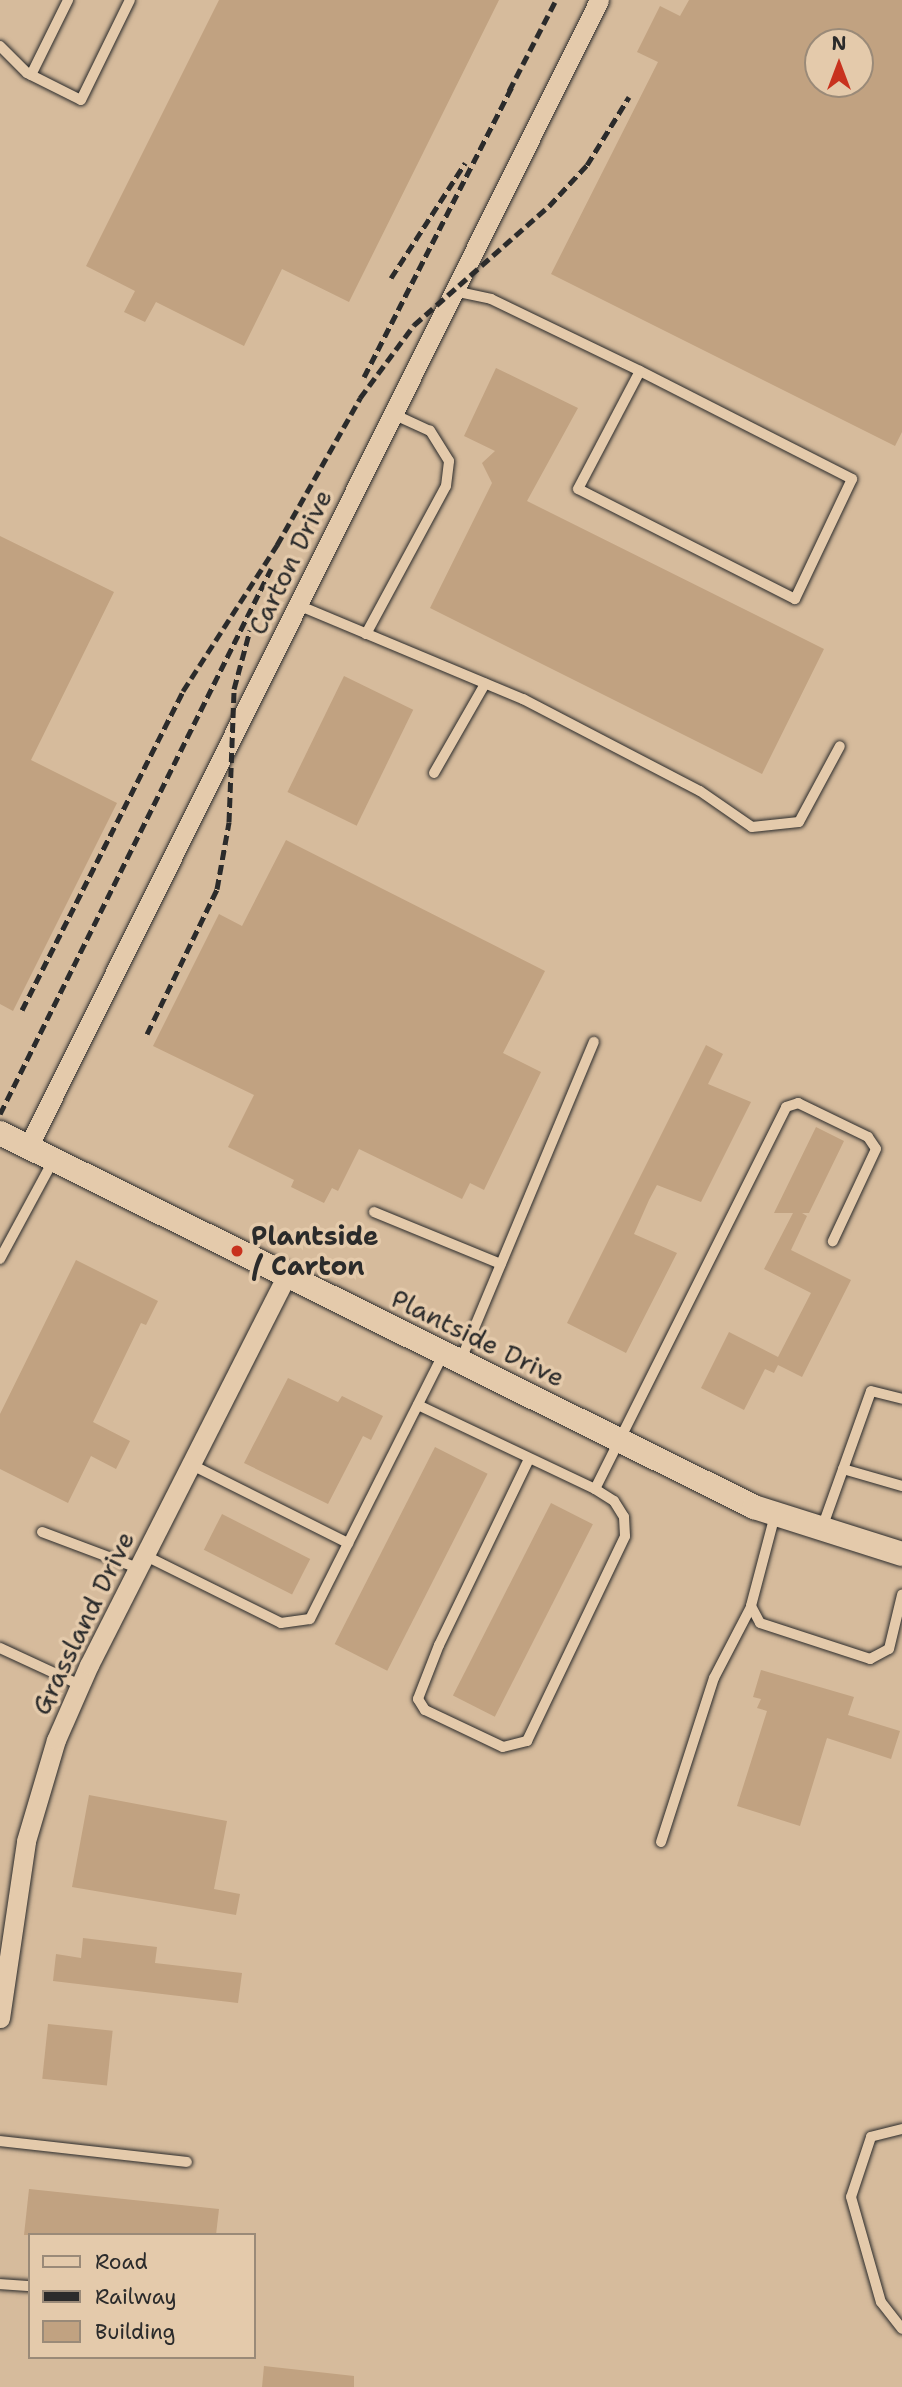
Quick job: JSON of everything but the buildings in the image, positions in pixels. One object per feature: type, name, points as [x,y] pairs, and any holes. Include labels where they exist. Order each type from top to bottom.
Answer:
[{"type":"street","name":"Carton Drive","points":[[28,1147],[599,0]]},
{"type":"street","name":"Plantside Drive","points":[[0,1133],[619,1441],[776,1515],[902,1554]]},
{"type":"street","name":"Grassland Drive","points":[[0,2018],[26,1841],[56,1740],[80,1685],[286,1276]]},
{"type":"lane","points":[[31,75],[68,0]]},
{"type":"lane","points":[[0,46],[31,75],[81,100],[130,0]]},
{"type":"lane","points":[[454,291],[491,299],[640,371],[852,479],[795,599],[578,489],[640,371]]},
{"type":"lane","points":[[366,634],[446,486],[449,461],[429,432],[393,414]]},
{"type":"lane","points":[[298,605],[485,684],[700,791],[752,827],[799,822],[840,746]]},
{"type":"lane","points":[[434,773],[485,684]]},
{"type":"lane","points":[[42,1532],[141,1562],[281,1623],[310,1619],[418,1405],[452,1358],[501,1264],[594,1042]]},
{"type":"lane","points":[[595,1489],[786,1107],[798,1103],[868,1137],[876,1149],[833,1241]]},
{"type":"lane","points":[[0,1259],[53,1160]]},
{"type":"lane","points":[[374,1212],[501,1264]]},
{"type":"lane","points":[[821,1531],[871,1391],[902,1399]]},
{"type":"lane","points":[[418,1405],[595,1489],[614,1501],[624,1517],[625,1536],[527,1741],[503,1747],[425,1710],[418,1699],[439,1645],[529,1459]]},
{"type":"lane","points":[[190,1464],[348,1543]]},
{"type":"lane","points":[[843,1469],[902,1486]]},
{"type":"lane","points":[[662,1842],[715,1678],[751,1606],[776,1515]]},
{"type":"lane","points":[[751,1606],[760,1623],[870,1659],[888,1649],[902,1595]]},
{"type":"lane","points":[[0,1648],[80,1685]]},
{"type":"lane","points":[[902,2129],[871,2137],[851,2197],[881,2302],[902,2329]]},
{"type":"lane","points":[[0,2141],[187,2162]]},
{"type":"lane","points":[[0,2284],[28,2286]]},
{"type":"shaded area","points":[[0,0],[902,0],[902,2387],[0,2387]]},
{"type":"railway","points":[[509,91],[556,0]]},
{"type":"railway","points":[[364,377],[513,84]]},
{"type":"railway","points":[[22,1010],[183,691],[277,545],[360,398],[414,325],[549,206],[587,165],[629,97]]},
{"type":"railway","points":[[391,278],[465,163]]},
{"type":"railway","points":[[0,1114],[271,569]]},
{"type":"railway","points":[[147,1034],[217,889],[229,822],[234,689],[250,630]]},
{"type":"place","name":"Plantside / Carton","points":[[237,1251]]}]
